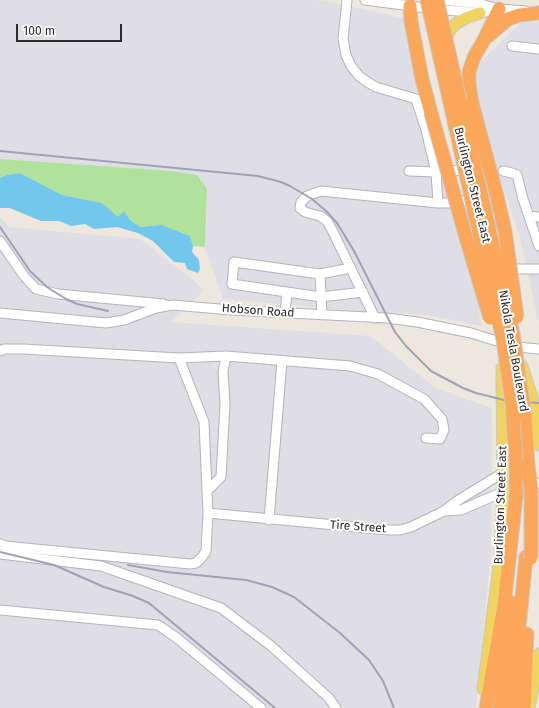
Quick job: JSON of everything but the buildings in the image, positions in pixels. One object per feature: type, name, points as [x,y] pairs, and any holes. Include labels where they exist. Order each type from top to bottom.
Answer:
[{"type":"highway","points":[[424,3],[422,79],[506,376],[513,431]]},
{"type":"highway","name":"Nikola Tesla Boulevard","points":[[424,3],[512,334],[525,417],[531,489],[520,557]]},
{"type":"highway","name":"Nikola Tesla Boulevard","points":[[424,3],[503,339],[512,402],[516,463],[509,494],[520,557]]},
{"type":"highway","points":[[499,10],[474,57],[469,72],[469,84],[472,103],[505,232],[519,334],[525,417]]},
{"type":"highway","points":[[485,38],[508,19],[520,15],[539,12]]},
{"type":"highway","points":[[486,708],[504,606],[520,557]]},
{"type":"highway","points":[[500,708],[520,557]]},
{"type":"highway","points":[[510,708],[520,557]]},
{"type":"highway","points":[[520,557],[524,708]]},
{"type":"main road","name":"Burlington Street East","points":[[424,3],[446,59],[455,115],[493,270],[501,301],[532,397],[539,445]]},
{"type":"main road","name":"Burlington Street East","points":[[424,3],[444,89],[455,115]]},
{"type":"main road","points":[[446,59],[446,39],[452,28],[466,18],[480,14]]},
{"type":"main road","name":"Burlington Street East","points":[[481,708],[509,494],[503,474],[501,301]]},
{"type":"main road","points":[[529,708],[539,654]]},
{"type":"street","points":[[347,0],[343,39],[346,55],[351,66],[359,76],[369,83],[376,87],[416,99],[426,130],[436,172],[438,203]]},
{"type":"street","points":[[365,0],[424,3],[480,14],[499,10],[539,12]]},
{"type":"street","points":[[443,0],[481,4],[499,10]]},
{"type":"street","points":[[512,46],[539,49]]},
{"type":"street","points":[[409,170],[436,172],[454,171],[468,168]]},
{"type":"street","points":[[503,171],[512,172],[517,175],[539,246]]},
{"type":"street","points":[[375,318],[327,221],[320,216],[305,212],[300,208],[301,202],[307,196],[321,191],[451,204],[476,198]]},
{"type":"street","points":[[529,216],[539,217]]},
{"type":"street","points":[[0,241],[24,276],[36,288],[58,294],[173,304]]},
{"type":"street","points":[[351,268],[320,274],[234,262],[232,284],[321,297],[363,292]]},
{"type":"street","points":[[493,270],[539,269]]},
{"type":"street","points":[[320,274],[322,315]]},
{"type":"street","points":[[285,313],[287,292]]},
{"type":"street","name":"Hobson Road","points":[[0,313],[106,323],[124,320],[156,308],[173,304],[231,310],[375,318],[418,322],[470,333],[516,348],[539,349]]},
{"type":"street","points":[[0,350],[22,349],[179,358],[226,356],[350,366],[378,374],[424,399],[442,419],[444,430],[440,439],[426,438]]},
{"type":"street","points":[[207,491],[221,477],[225,409],[223,372],[226,356]]},
{"type":"street","points":[[0,544],[5,546],[190,564],[196,563],[202,557],[206,551],[208,513],[204,422],[179,358]]},
{"type":"street","points":[[269,520],[282,361]]},
{"type":"street","name":"Tire Street","points":[[208,513],[269,520],[400,530],[411,527],[444,511],[457,501],[503,474],[512,472],[524,474],[539,480]]},
{"type":"street","name":"Tire Street","points":[[444,511],[461,510],[509,494],[522,485],[539,483]]},
{"type":"street","points":[[0,554],[101,566],[221,608],[270,646],[329,698],[336,708]]},
{"type":"street","points":[[0,610],[158,625],[177,638],[261,708]]},
{"type":"shaded area","points":[[0,0],[316,0],[407,19],[462,196],[481,326],[426,315],[346,310],[223,299],[205,247],[207,207],[0,159]]},
{"type":"shaded area","points":[[525,19],[539,22],[539,325],[520,237],[479,117],[474,88],[480,62]]},
{"type":"shaded area","points":[[0,217],[9,227],[140,239],[195,281],[203,291],[171,322],[370,336],[437,389],[492,408],[491,552],[476,708],[0,708]]},
{"type":"green space","points":[[0,159],[171,171],[197,175],[207,189],[205,247],[193,246],[190,236],[162,225],[140,227],[130,220],[124,211],[118,218],[102,203],[62,195],[20,173],[7,175],[0,178]]},
{"type":"water","points":[[20,173],[62,195],[102,203],[118,217],[124,211],[130,220],[140,227],[162,225],[190,236],[193,246],[192,252],[199,260],[200,269],[198,273],[187,269],[185,263],[174,262],[153,241],[138,233],[117,227],[94,229],[85,224],[71,226],[59,221],[41,221],[10,208],[0,208],[0,178],[7,175]]},
{"type":"railway","points":[[0,151],[258,176],[290,186],[312,199],[337,223],[354,251],[395,332],[406,346],[431,371],[463,388],[476,393],[504,400],[539,403]]},
{"type":"railway","points":[[0,227],[30,271],[47,287],[77,304],[108,311]]},
{"type":"railway","points":[[0,552],[54,565],[104,587],[133,596],[149,603],[275,708]]},
{"type":"railway","points":[[128,565],[167,572],[246,580],[272,587],[294,597],[340,633],[369,660],[383,681],[394,708]]}]
